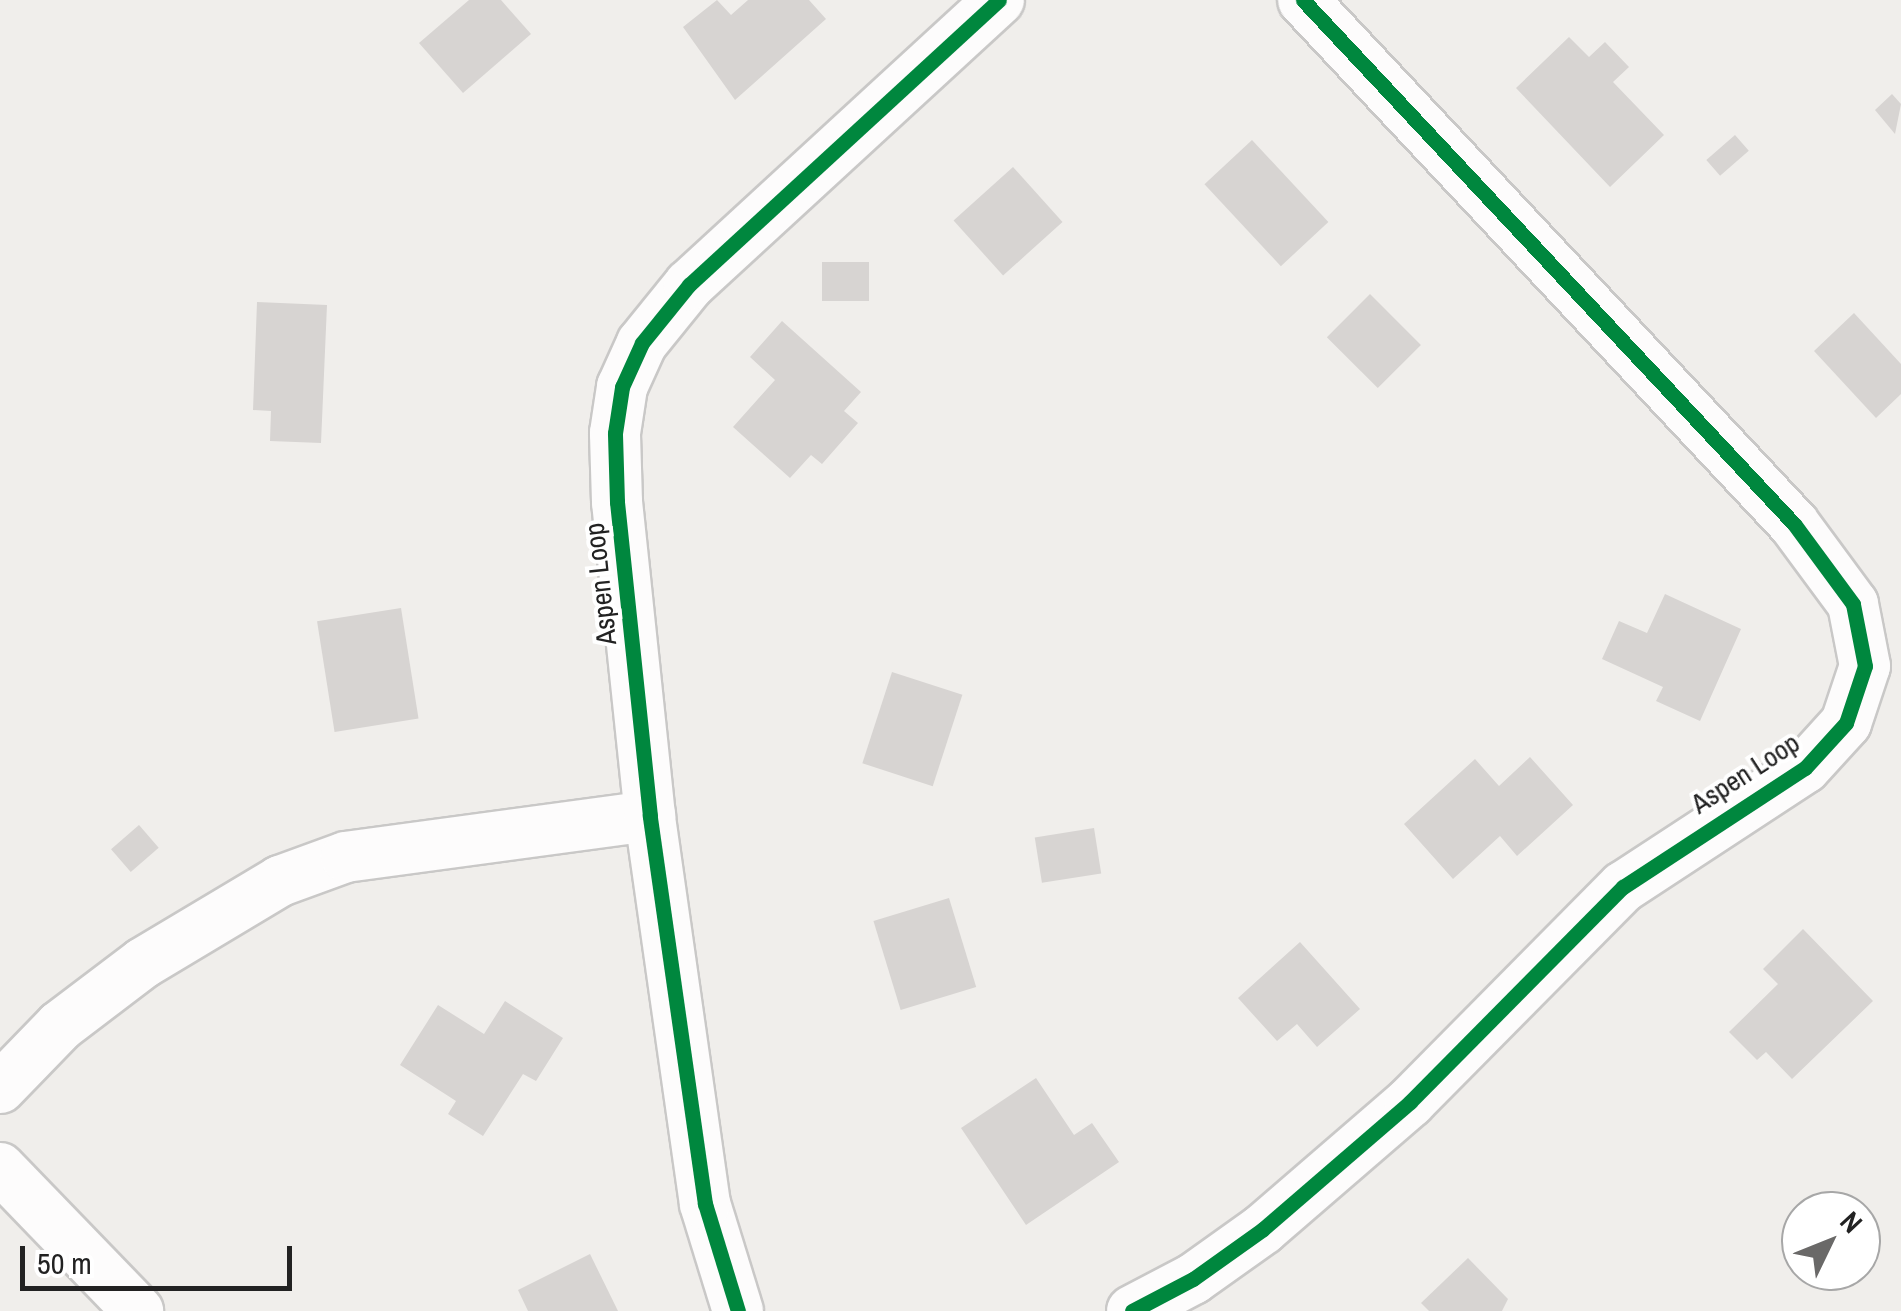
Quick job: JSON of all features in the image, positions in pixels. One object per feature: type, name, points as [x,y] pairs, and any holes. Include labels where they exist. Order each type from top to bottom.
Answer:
[{"type":"street","name":"Aspen Loop","points":[[738,1311],[705,1204],[650,816],[616,502],[614,433],[622,387],[649,333],[689,285],[999,0]]},
{"type":"street","name":"Aspen Loop","points":[[1132,1311],[1193,1279],[1336,1166],[1410,1102],[1623,887],[1805,768],[1846,723],[1865,666],[1854,604],[1794,524],[1303,0]]},
{"type":"street","points":[[0,1088],[60,1026],[144,964],[280,881],[346,857],[650,816]]},
{"type":"street","points":[[0,1168],[138,1311]]},
{"type":"building","points":[[469,0],[501,0],[531,34],[463,93],[419,43]]},
{"type":"building","points":[[717,0],[731,15],[748,0],[809,0],[826,19],[735,100],[683,27]]},
{"type":"building","points":[[1569,37],[1589,57],[1605,42],[1629,67],[1613,82],[1664,135],[1610,187],[1516,88]]},
{"type":"building","points":[[1892,94],[1901,104],[1895,134],[1875,110]]},
{"type":"building","points":[[1735,135],[1749,151],[1720,176],[1706,160]]},
{"type":"building","points":[[1252,140],[1328,222],[1281,266],[1204,184]]},
{"type":"building","points":[[1013,167],[1063,222],[1003,276],[954,221]]},
{"type":"building","points":[[822,262],[869,262],[869,301],[822,301]]},
{"type":"building","points":[[1370,294],[1421,345],[1378,388],[1327,337]]},
{"type":"building","points":[[257,302],[327,305],[321,443],[270,441],[271,411],[253,410]]},
{"type":"building","points":[[1854,313],[1901,364],[1901,394],[1876,418],[1814,351]]},
{"type":"building","points":[[782,321],[861,392],[844,411],[858,423],[822,464],[811,455],[790,478],[733,427],[775,380],[750,357]]},
{"type":"building","points":[[1665,594],[1741,629],[1700,721],[1656,701],[1663,687],[1602,659],[1619,621],[1647,633]]},
{"type":"building","points":[[401,608],[419,719],[335,732],[317,621]]},
{"type":"building","points":[[892,672],[962,695],[933,786],[862,763]]},
{"type":"building","points":[[1530,757],[1573,805],[1517,856],[1500,836],[1453,879],[1404,824],[1475,759],[1499,786]]},
{"type":"building","points":[[139,825],[159,848],[131,872],[111,849]]},
{"type":"building","points":[[1094,828],[1101,873],[1042,883],[1035,837]]},
{"type":"building","points":[[949,898],[976,987],[901,1010],[873,921]]},
{"type":"building","points":[[1803,929],[1873,1001],[1792,1079],[1766,1052],[1757,1060],[1729,1032],[1778,984],[1763,969]]},
{"type":"building","points":[[1300,942],[1360,1009],[1317,1047],[1297,1024],[1277,1041],[1238,998]]},
{"type":"building","points":[[505,1001],[563,1038],[536,1081],[523,1074],[483,1136],[448,1114],[456,1101],[400,1065],[438,1005],[484,1034]]},
{"type":"building","points":[[1036,1078],[1074,1135],[1092,1123],[1119,1162],[1026,1225],[961,1128]]},
{"type":"building","points":[[590,1254],[618,1311],[528,1311],[518,1290]]},
{"type":"building","points":[[1468,1258],[1508,1299],[1502,1311],[1429,1311],[1421,1303]]},
{"type":"cycle path","points":[[738,1311],[705,1204],[650,816],[617,502],[615,433],[622,387],[642,343],[689,285],[999,0]]},
{"type":"cycle path","points":[[1132,1311],[1193,1279],[1263,1229],[1410,1102],[1623,887],[1805,768],[1846,723],[1865,666],[1853,604],[1794,524],[1303,0]]}]
